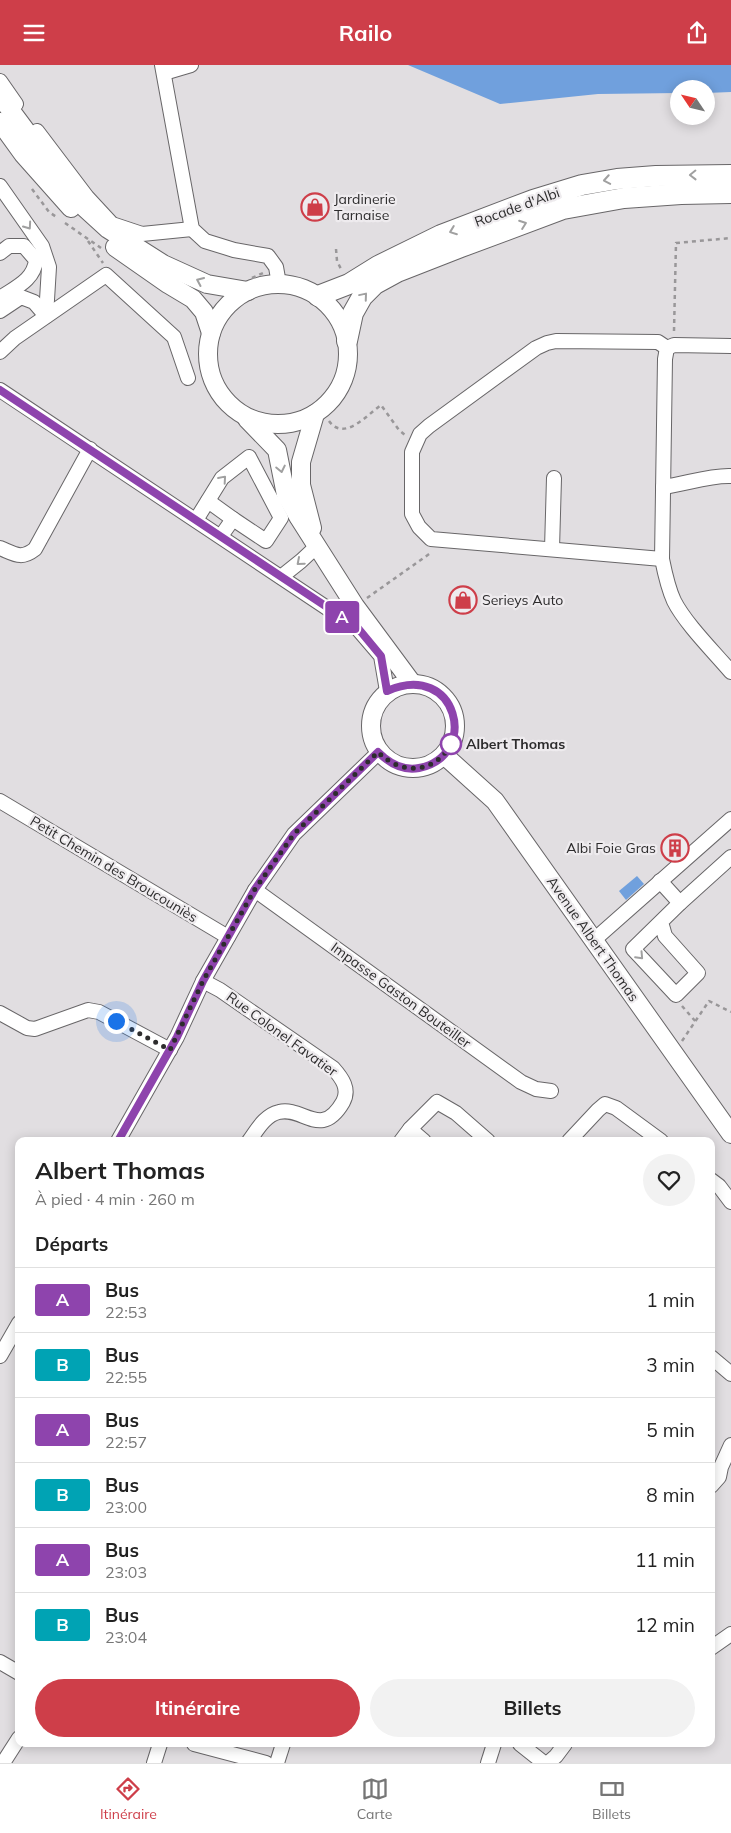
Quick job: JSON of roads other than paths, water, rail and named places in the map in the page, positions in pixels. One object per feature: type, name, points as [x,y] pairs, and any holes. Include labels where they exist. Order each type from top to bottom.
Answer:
[{"type":"highway","name":"Rocade d'Albi","points":[[318,296],[349,284],[378,266],[441,235],[533,200],[582,185],[617,179],[646,177],[731,175]]},
{"type":"highway","name":"Rocade d'Albi","points":[[347,341],[353,313],[362,297],[375,284],[397,272],[460,247],[563,209],[624,198],[731,193]]},
{"type":"main road","points":[[0,96],[85,209],[108,229],[163,264],[208,284],[248,291]]},
{"type":"main road","points":[[1,126],[46,181],[82,219],[121,252],[193,299],[204,312],[211,333]]},
{"type":"main road","points":[[245,417],[262,423],[280,425],[298,421],[315,414],[331,400],[342,382],[347,362],[347,341],[341,323],[331,308],[318,296],[299,287],[279,284],[263,285],[231,301],[219,316],[211,333],[207,353],[210,372],[217,390],[229,405],[245,417],[277,450],[286,495],[356,606],[412,683]]},
{"type":"main road","points":[[315,414],[301,462],[301,485],[317,545]]},
{"type":"main road","points":[[412,683],[426,686],[436,691],[448,702],[454,715],[455,730],[452,743],[444,755],[426,767],[416,769],[405,768],[386,760],[378,752],[372,739],[370,725],[373,710],[387,691],[412,683]]},
{"type":"main road","name":"Avenue Albert Thomas","points":[[444,755],[495,801],[731,1134]]},
{"type":"street","points":[[191,65],[163,69],[192,229],[206,241],[234,250],[268,256],[276,267],[279,284]]},
{"type":"street","points":[[0,81],[87,197],[112,224],[142,234],[192,229]]},
{"type":"street","points":[[1,126],[46,181]]},
{"type":"street","points":[[0,186],[42,246],[48,267],[46,316]]},
{"type":"street","points":[[0,253],[9,247],[24,246],[36,260],[35,269],[29,279],[0,298]]},
{"type":"street","points":[[0,352],[15,338],[106,275],[174,337],[188,378]]},
{"type":"street","points":[[0,311],[21,297],[34,302],[46,316]]},
{"type":"street","points":[[0,345],[15,338]]},
{"type":"street","points":[[662,559],[431,539],[419,527],[412,514],[412,451],[420,434],[428,426],[536,348],[547,343],[556,341],[658,342],[670,347],[731,346]]},
{"type":"street","points":[[670,347],[665,359],[662,559],[665,578],[674,601],[683,615],[731,672]]},
{"type":"street","points":[[0,390],[357,627],[381,656],[387,691]]},
{"type":"street","points":[[0,548],[18,555],[27,555],[35,549],[90,449]]},
{"type":"street","points":[[196,520],[222,478],[249,457],[281,518],[266,541],[208,501]]},
{"type":"street","points":[[663,487],[731,476]]},
{"type":"street","points":[[552,549],[554,478]]},
{"type":"street","points":[[221,536],[233,519]]},
{"type":"street","points":[[281,577],[317,545]]},
{"type":"street","points":[[120,1137],[170,1050],[203,981],[255,889],[294,834],[378,752]]},
{"type":"street","name":"Petit Chemin des Broucouniès","points":[[0,801],[228,937]]},
{"type":"street","points":[[594,940],[731,819]]},
{"type":"street","points":[[660,922],[665,937],[698,973],[676,995],[633,949],[660,922],[680,903],[731,857]]},
{"type":"street","points":[[660,881],[680,903]]},
{"type":"street","name":"Impasse Gaston Bouteiller","points":[[255,889],[521,1082],[536,1089],[551,1091]]},
{"type":"street","name":"Rue Colonel Favatier","points":[[203,981],[220,990],[333,1068],[341,1077],[346,1089],[344,1099],[336,1113],[323,1120],[310,1120],[291,1112],[279,1112],[269,1117],[252,1137]]},
{"type":"street","points":[[0,1013],[27,1028],[35,1029],[88,1010],[99,1012],[170,1050]]},
{"type":"street","points":[[404,1137],[437,1102],[456,1113],[483,1137]]},
{"type":"street","points":[[573,1137],[598,1110],[605,1105],[610,1105],[656,1137]]},
{"type":"street","points":[[410,1129],[419,1137]]},
{"type":"street","points":[[715,1183],[731,1202]]},
{"type":"street","points":[[0,1356],[13,1346]]},
{"type":"street","points":[[715,1360],[731,1373]]},
{"type":"street","points":[[721,1481],[721,1467],[731,1445]]},
{"type":"street","points":[[715,1645],[731,1634]]},
{"type":"street","points":[[0,1662],[15,1671]]},
{"type":"street","points":[[3,1763],[15,1744]]},
{"type":"street","points":[[154,1763],[159,1747]]},
{"type":"street","points":[[205,1747],[266,1763]]},
{"type":"street","points":[[277,1763],[281,1747]]},
{"type":"street","points":[[488,1763],[493,1747]]},
{"type":"street","points":[[524,1747],[544,1763]]},
{"type":"street","points":[[548,1763],[563,1747]]},
{"type":"water","points":[[408,65],[731,65],[731,92],[715,93],[715,80],[670,80],[670,93],[598,94],[500,104]]},
{"type":"water","points":[[637,876],[644,884],[626,900],[619,891]]},
{"type":"place","name":"Jardinerie Tarnaise","points":[[315,207]]},
{"type":"place","name":"Serieys Auto","points":[[463,600]]},
{"type":"place","name":"Albert Thomas","points":[[451,744]]},
{"type":"place","name":"Albi Foie Gras","points":[[675,848]]}]
